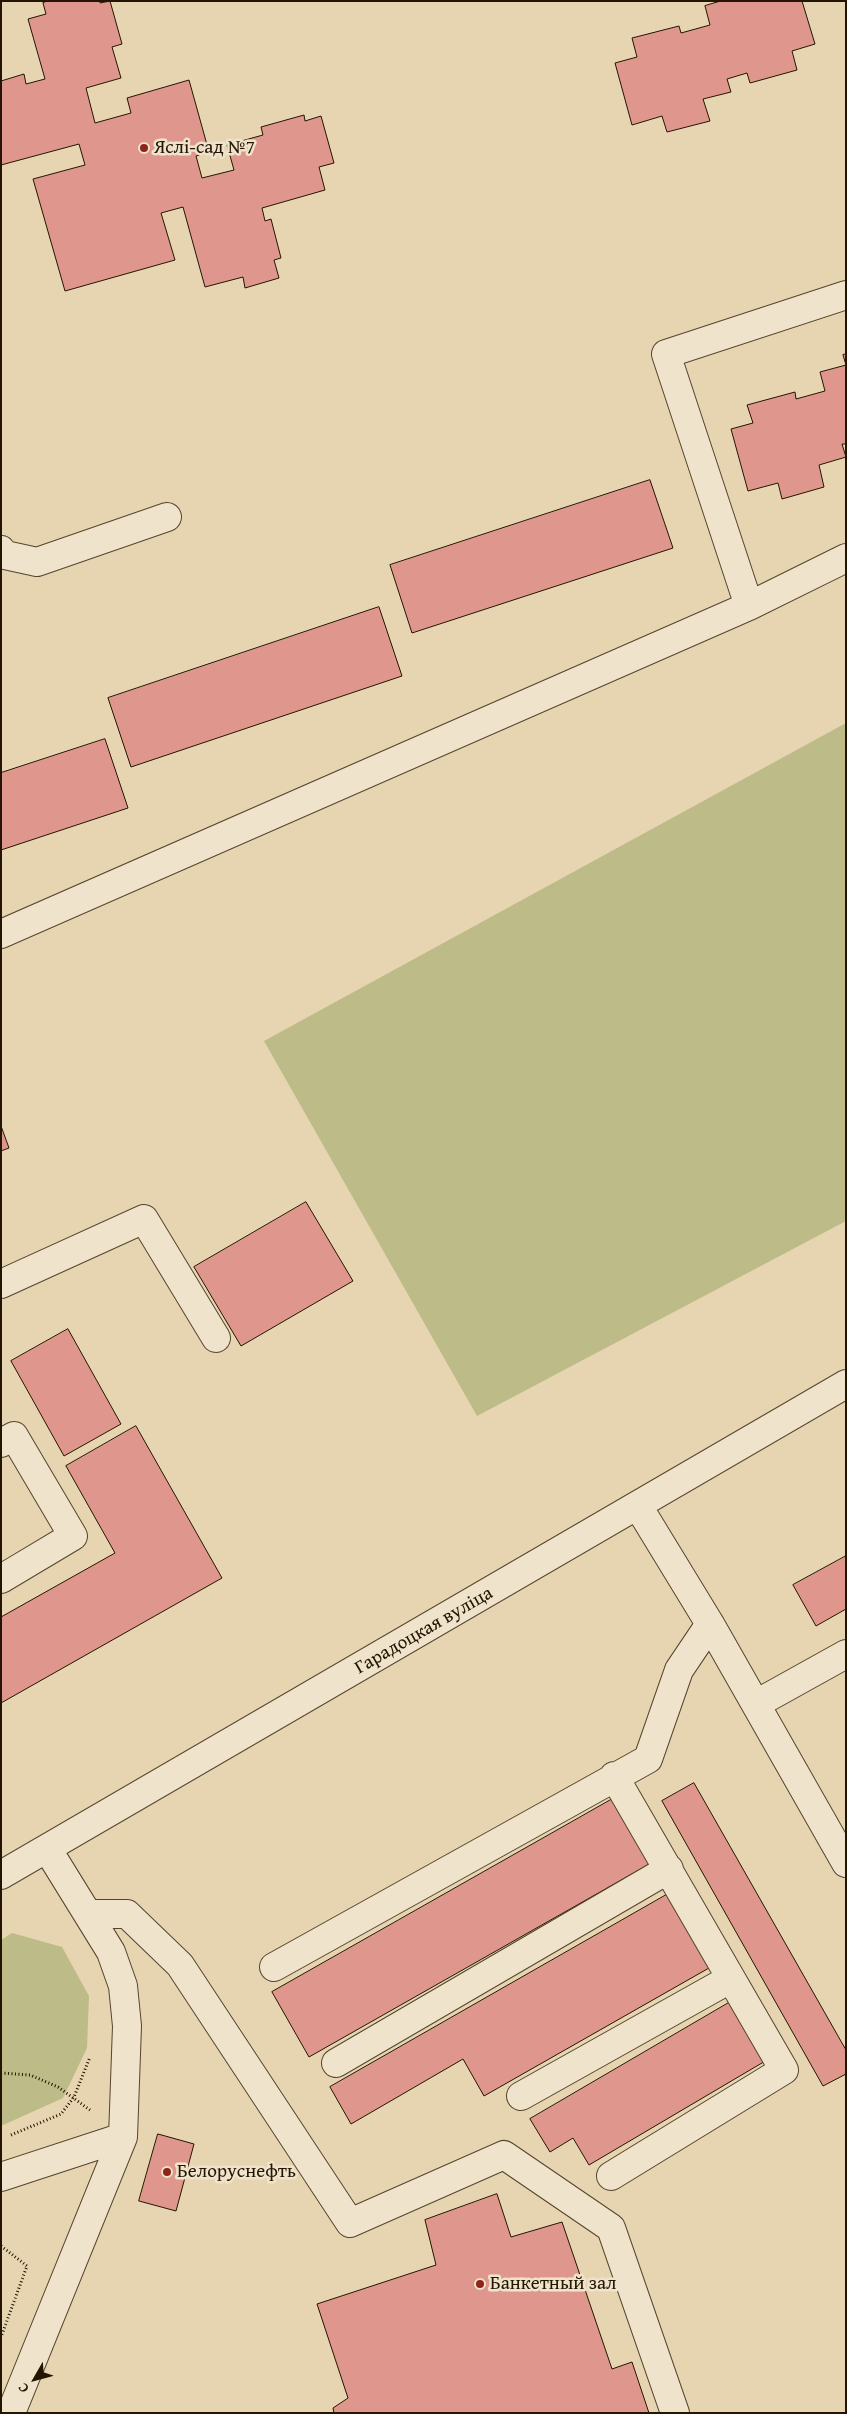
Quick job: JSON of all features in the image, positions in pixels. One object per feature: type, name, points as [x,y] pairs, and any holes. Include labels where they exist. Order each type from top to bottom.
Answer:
[{"type":"street","points":[[750,606],[666,354],[846,295]]},
{"type":"street","points":[[1,550],[5,555],[37,562],[167,517]]},
{"type":"street","points":[[1,934],[750,606],[846,558]]},
{"type":"street","points":[[1,1284],[144,1218],[216,1338]]},
{"type":"street","name":"Гарадоцкая вуліца","points":[[1,1875],[48,1850],[846,1384]]},
{"type":"street","points":[[1,1443],[14,1436],[73,1536],[1,1579]]},
{"type":"street","points":[[638,1506],[710,1624],[846,1863]]},
{"type":"street","points":[[274,1967],[614,1776],[648,1759],[679,1670],[710,1624]]},
{"type":"street","points":[[756,1704],[846,1654]]},
{"type":"street","points":[[611,2176],[784,2070],[730,1979],[670,1869],[614,1776]]},
{"type":"street","points":[[11,2413],[123,2137],[127,2026],[123,1986],[111,1952],[90,1914],[48,1850]]},
{"type":"street","points":[[336,2063],[670,1869]]},
{"type":"street","points":[[90,1914],[127,1914],[180,1965],[350,2224],[504,2155],[611,2228],[675,2413]]},
{"type":"street","points":[[521,2096],[730,1979]]},
{"type":"street","points":[[1,2177],[123,2137]]},
{"type":"path","points":[[10,2136],[61,2114],[74,2097],[92,2054]]},
{"type":"path","points":[[1,2073],[30,2075],[58,2087],[74,2097],[123,2137]]},
{"type":"path","points":[[1,2246],[27,2266],[1,2337]]},
{"type":"shaded area","points":[[846,723],[846,1221],[477,1416],[264,1041]]},
{"type":"shaded area","points":[[12,1933],[62,1947],[89,1996],[87,2048],[63,2098],[1,2126],[1,1940]]},
{"type":"building","name":"Яслі-сад №7","points":[[48,1],[100,1],[100,3],[110,1],[122,44],[112,47],[121,78],[86,88],[95,123],[131,113],[127,98],[189,80],[209,152],[196,156],[202,178],[234,170],[227,145],[263,135],[261,127],[304,115],[305,121],[321,116],[334,163],[319,167],[325,190],[262,208],[265,221],[271,219],[281,258],[274,260],[279,278],[245,288],[243,277],[205,287],[183,207],[161,213],[175,260],[65,291],[33,179],[85,165],[79,144],[1,165],[1,81],[24,74],[26,84],[45,79],[28,19],[46,14],[43,3]]},
{"type":"building","points":[[721,1],[802,1],[815,44],[792,51],[797,70],[750,83],[747,73],[727,79],[731,92],[703,99],[710,121],[667,132],[662,116],[632,125],[615,63],[637,57],[632,38],[679,26],[681,33],[710,25],[705,6]]},
{"type":"building","points":[[846,354],[846,365],[843,355]]},
{"type":"building","points":[[846,365],[846,444],[842,444],[846,457],[819,465],[824,487],[782,499],[778,483],[748,491],[731,429],[753,423],[747,405],[795,392],[796,399],[825,391],[820,372]]},
{"type":"building","points":[[650,480],[673,548],[412,633],[390,565]]},
{"type":"building","points":[[379,607],[402,676],[131,767],[108,698]]},
{"type":"building","points":[[105,739],[128,808],[1,850],[1,773]]},
{"type":"building","points":[[1,1126],[9,1148],[1,1151]]},
{"type":"building","points":[[306,1202],[353,1281],[241,1346],[194,1267]]},
{"type":"building","points":[[68,1329],[121,1424],[64,1456],[11,1361]]},
{"type":"building","points":[[136,1426],[222,1578],[1,1703],[1,1617],[115,1553],[66,1466]]},
{"type":"building","points":[[846,1556],[846,1609],[816,1626],[793,1585]]},
{"type":"building","points":[[694,1783],[846,2050],[846,2074],[823,2086],[662,1801]]},
{"type":"building","points":[[616,1797],[653,1862],[309,2057],[272,1992]]},
{"type":"building","points":[[668,1894],[709,1968],[484,2096],[463,2059],[351,2124],[330,2087]]},
{"type":"building","points":[[732,2001],[767,2060],[589,2165],[573,2138],[550,2152],[530,2119]]},
{"type":"building","name":"Белоруснефть","points":[[158,2134],[194,2144],[176,2211],[139,2201]]},
{"type":"building","name":"Банкетный зал","points":[[497,2194],[511,2237],[562,2222],[612,2369],[632,2362],[649,2413],[334,2413],[333,2408],[348,2398],[317,2304],[436,2265],[425,2220]]},
{"type":"place","name":"Яслі-сад №7","points":[[144,148]]},
{"type":"place","name":"Белоруснефть","points":[[167,2172]]},
{"type":"place","name":"Банкетный зал","points":[[480,2284]]}]
